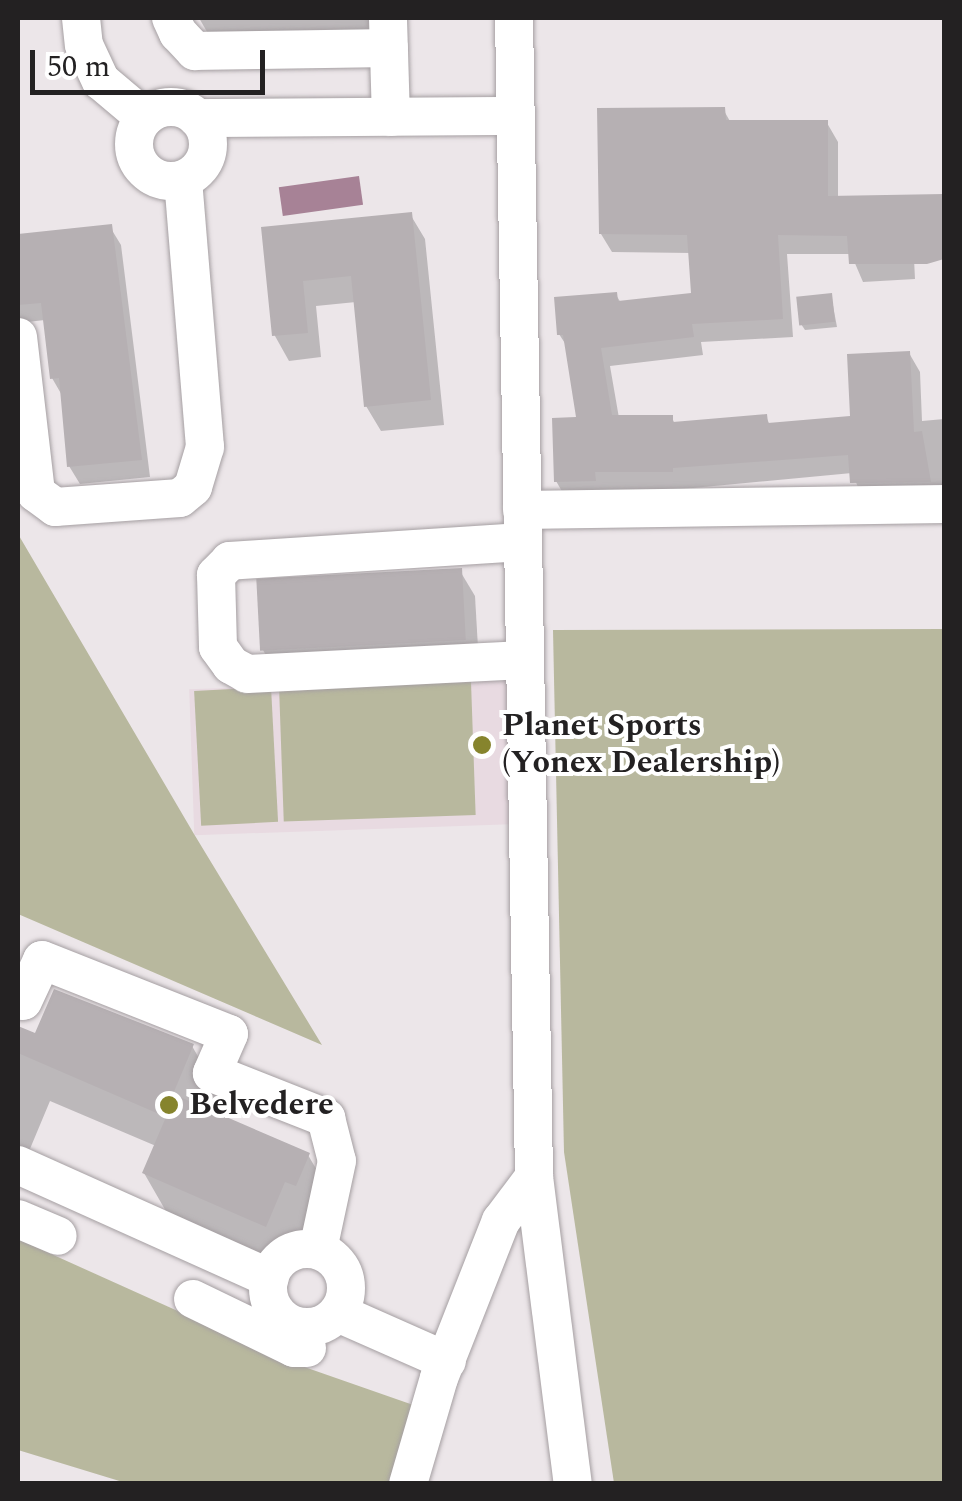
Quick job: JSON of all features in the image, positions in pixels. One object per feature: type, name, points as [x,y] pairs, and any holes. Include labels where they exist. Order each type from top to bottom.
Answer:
[{"type":"street","points":[[81,18],[84,45],[101,81],[145,118]]},
{"type":"street","points":[[172,18],[178,34],[195,51],[388,33],[391,117]]},
{"type":"street","points":[[514,18],[534,1178],[572,1484]]},
{"type":"street","points":[[166,107],[178,108],[197,118],[206,130],[207,154],[202,165],[183,180],[158,179],[139,164],[134,140],[145,118],[166,107]]},
{"type":"street","points":[[197,118],[516,116]]},
{"type":"street","points":[[18,337],[36,493],[56,508],[180,498],[193,488],[205,447],[183,180]]},
{"type":"street","points":[[525,660],[247,674],[232,665],[218,647],[216,575],[230,561],[522,526],[944,504]]},
{"type":"street","points":[[18,999],[23,1001],[42,960],[229,1034],[212,1074],[326,1118],[337,1161],[318,1250]]},
{"type":"street","points":[[18,1165],[270,1278]]},
{"type":"street","points":[[408,1484],[447,1361],[501,1221],[534,1178]]},
{"type":"street","points":[[18,1219],[58,1236]]},
{"type":"street","points":[[193,1299],[294,1348],[324,1349],[344,1316],[346,1289],[344,1276],[330,1256],[318,1250],[293,1252],[282,1258],[270,1278],[273,1306],[291,1323],[316,1326],[344,1316],[447,1361]]},
{"type":"shaded area","points":[[359,176],[363,205],[283,216],[279,187]]},
{"type":"shaded area","points":[[513,678],[518,824],[194,835],[189,689]]},
{"type":"green space","points":[[18,534],[194,834],[322,1045],[18,914]]},
{"type":"green space","points":[[944,629],[944,1483],[614,1483],[564,1152],[553,630]]},
{"type":"green space","points":[[471,682],[476,815],[284,822],[279,689]]},
{"type":"green space","points":[[271,687],[278,822],[201,826],[194,691]]},
{"type":"green space","points":[[18,1239],[293,1363],[419,1407],[393,1483],[126,1483],[18,1450]]},
{"type":"building","points":[[725,107],[726,120],[828,120],[828,196],[944,194],[944,259],[927,264],[849,264],[847,236],[778,235],[783,319],[692,324],[694,337],[601,348],[612,415],[673,415],[673,422],[767,414],[768,423],[850,416],[847,354],[910,351],[914,432],[922,431],[931,482],[850,483],[848,455],[673,468],[673,472],[595,472],[596,481],[554,482],[552,418],[576,417],[563,335],[557,335],[554,297],[617,292],[618,301],[691,293],[687,235],[599,234],[597,108]]},
{"type":"building","points":[[412,212],[431,400],[364,407],[351,276],[303,281],[308,333],[272,336],[261,227]]},
{"type":"building","points":[[112,224],[142,460],[67,467],[59,378],[50,379],[41,303],[18,305],[18,234]]},
{"type":"building","points":[[832,293],[835,322],[799,326],[796,297]]},
{"type":"building","points":[[462,568],[466,640],[260,651],[256,579]]},
{"type":"building","name":"Belvedere","points":[[54,989],[194,1044],[173,1094],[310,1153],[296,1186],[285,1182],[266,1227],[142,1173],[166,1117],[18,1053],[18,1026],[35,1033]]},
{"type":"place","name":"Planet Sports (Yonex Dealership)","points":[[482,745]]},
{"type":"place","name":"Belvedere","points":[[169,1105]]}]
